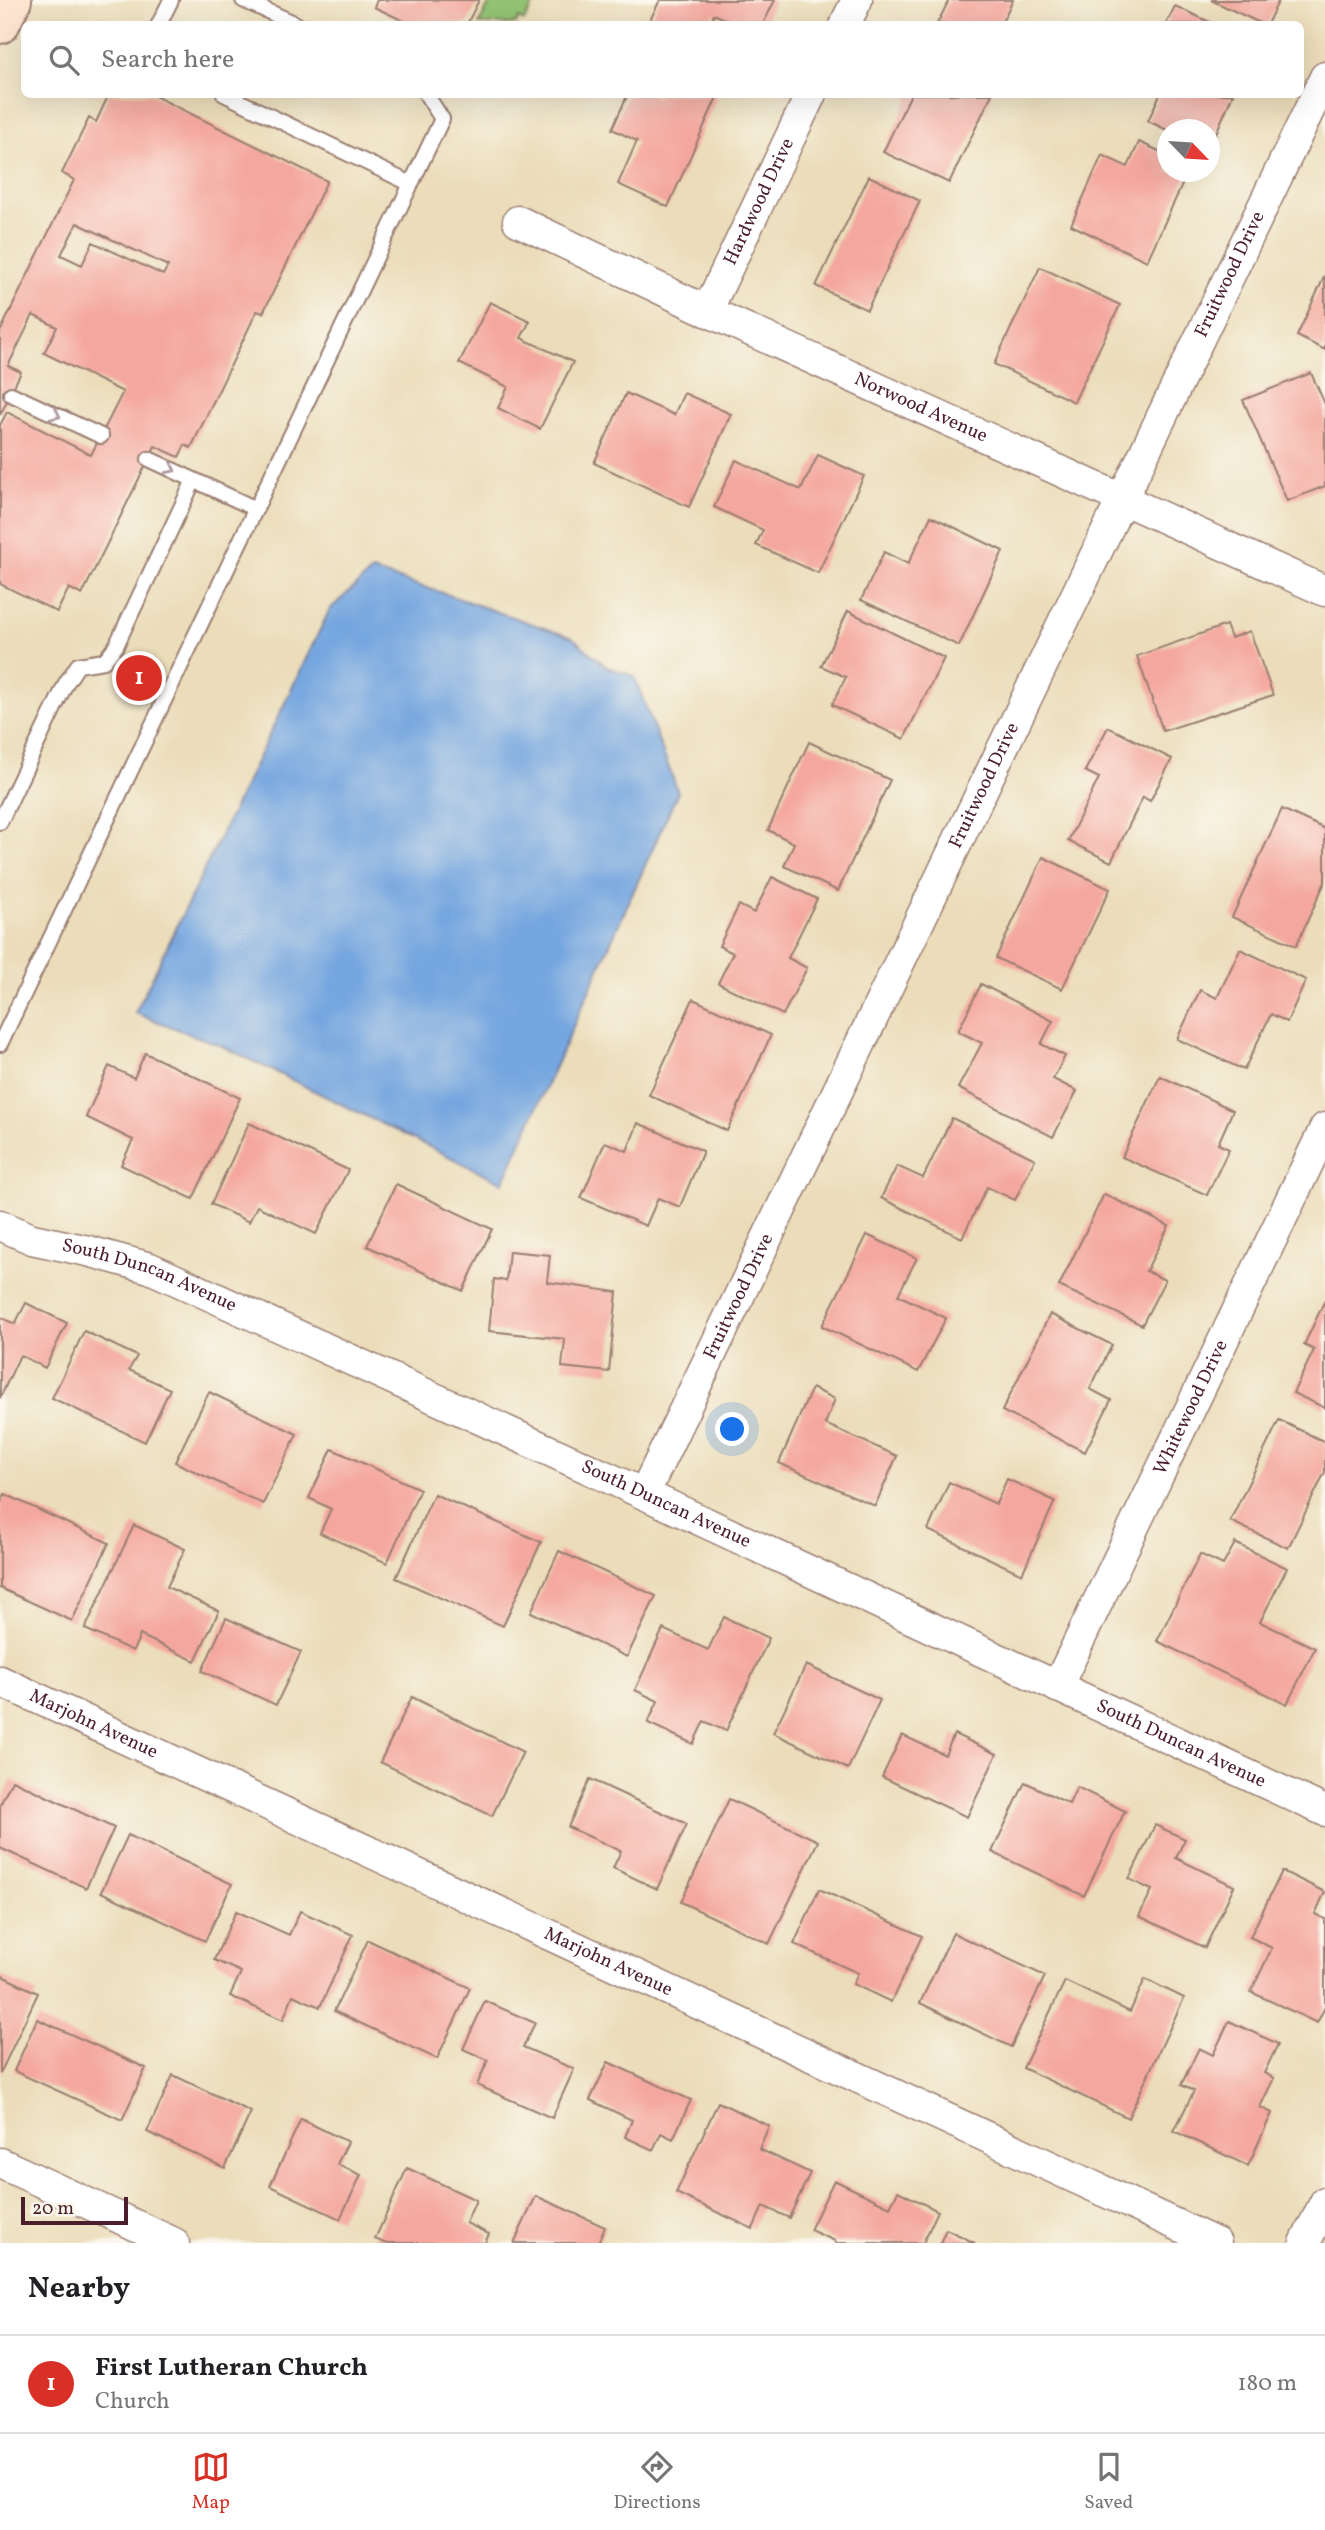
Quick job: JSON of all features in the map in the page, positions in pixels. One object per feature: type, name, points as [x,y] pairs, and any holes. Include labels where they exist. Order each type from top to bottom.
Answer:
[{"type":"street","points":[[846,21],[856,0]]},
{"type":"street","name":"Fruitwood Drive","points":[[644,1494],[1325,77]]},
{"type":"street","name":"Hardwood Drive","points":[[707,311],[809,98]]},
{"type":"street","name":"Norwood Avenue","points":[[518,221],[707,311],[1325,591]]},
{"type":"street","name":"Whitewood Drive","points":[[1057,1687],[1325,1128]]},
{"type":"street","name":"South Duncan Avenue","points":[[0,1224],[32,1239],[150,1268],[1325,1811]]},
{"type":"street","name":"Marjohn Avenue","points":[[0,1681],[1216,2243]]},
{"type":"street","points":[[0,2163],[174,2243]]},
{"type":"street","points":[[1305,2243],[1325,2202]]},
{"type":"lane","points":[[160,21],[171,0]]},
{"type":"lane","points":[[243,0],[289,21]]},
{"type":"lane","points":[[233,98],[411,184]]},
{"type":"lane","points":[[0,1044],[442,119],[429,98]]},
{"type":"lane","points":[[10,394],[101,436]]},
{"type":"lane","points":[[149,459],[256,509]]},
{"type":"lane","points":[[0,822],[66,683],[78,665],[104,661],[116,646],[194,480]]},
{"type":"green space","points":[[491,0],[536,0],[524,21],[519,18],[518,21],[480,21]]},
{"type":"water","points":[[372,571],[573,638],[607,667],[634,676],[678,792],[503,1183],[222,1046],[135,1013],[330,609]]},
{"type":"building","points":[[377,0],[479,0],[468,21],[404,21],[374,7]]},
{"type":"building","points":[[660,0],[775,0],[764,21],[729,21],[714,14],[710,21],[650,21]]},
{"type":"building","points":[[949,0],[1013,0],[1002,21],[938,21]]},
{"type":"building","points":[[1211,0],[1279,0],[1268,21],[1256,21]]},
{"type":"building","points":[[1175,6],[1208,21],[1168,21]]},
{"type":"building","points":[[107,98],[159,98],[327,181],[263,313],[257,311],[191,448],[185,445],[179,457],[155,446],[82,595],[69,588],[57,612],[0,584],[0,425],[7,412],[91,455],[123,392],[44,353],[57,327],[33,315],[8,366],[21,372],[0,415],[0,332],[74,180],[62,173],[89,118],[96,122]],"holes":[[[77,223],[168,266],[163,275],[93,242],[82,265],[61,255]]]},
{"type":"building","points":[[626,98],[717,98],[668,207],[618,184],[637,141],[612,129]]},
{"type":"building","points":[[909,98],[990,98],[949,183],[883,152]]},
{"type":"building","points":[[1158,98],[1231,98],[1220,124],[1220,119],[1157,119],[1157,125],[1148,121]]},
{"type":"building","points":[[1139,142],[1157,150],[1157,182],[1183,182],[1147,261],[1071,225],[1102,155],[1128,167]]},
{"type":"building","points":[[869,176],[920,201],[867,310],[816,286]]},
{"type":"building","points":[[1040,267],[1120,305],[1074,402],[994,364]]},
{"type":"building","points":[[1325,275],[1325,350],[1297,336]]},
{"type":"building","points":[[490,302],[530,321],[521,338],[573,362],[540,429],[498,408],[508,387],[459,363]]},
{"type":"building","points":[[1311,373],[1325,404],[1325,486],[1287,501],[1243,400]]},
{"type":"building","points":[[626,393],[674,415],[684,393],[731,414],[689,507],[594,463]]},
{"type":"building","points":[[818,455],[864,476],[818,573],[756,545],[763,530],[714,507],[736,460],[801,490]]},
{"type":"building","points":[[931,516],[1003,551],[959,646],[861,600],[884,552],[908,564]]},
{"type":"building","points":[[848,611],[944,658],[904,739],[832,705],[846,677],[821,666]]},
{"type":"building","points":[[1226,625],[1231,638],[1250,631],[1273,695],[1163,731],[1137,656]]},
{"type":"building","points":[[1108,727],[1172,759],[1150,801],[1143,797],[1111,862],[1068,841],[1099,778],[1085,771]]},
{"type":"building","points":[[809,742],[890,780],[838,891],[784,866],[794,843],[768,830]]},
{"type":"building","points":[[1282,809],[1325,829],[1325,882],[1296,946],[1232,917]]},
{"type":"building","points":[[1043,857],[1110,889],[1062,989],[996,958]]},
{"type":"building","points":[[772,877],[817,899],[788,958],[807,968],[783,1015],[718,983],[733,953],[719,946],[739,905],[754,913]]},
{"type":"building","points":[[1240,949],[1306,980],[1287,1022],[1271,1014],[1244,1070],[1177,1039],[1200,990],[1217,998]]},
{"type":"building","points":[[981,984],[1053,1021],[1041,1044],[1065,1056],[1053,1079],[1077,1091],[1053,1137],[958,1088],[982,1043],[958,1031]]},
{"type":"building","points":[[693,999],[771,1035],[727,1131],[649,1095]]},
{"type":"building","points":[[145,1053],[240,1098],[193,1199],[121,1165],[133,1140],[86,1117],[109,1066],[134,1078]]},
{"type":"building","points":[[1160,1076],[1233,1110],[1218,1144],[1229,1149],[1207,1195],[1122,1157]]},
{"type":"building","points":[[952,1118],[1035,1159],[1015,1200],[987,1187],[962,1238],[881,1198],[897,1166],[923,1178]]},
{"type":"building","points":[[249,1123],[348,1170],[316,1234],[257,1206],[249,1222],[211,1204]]},
{"type":"building","points":[[638,1123],[703,1151],[680,1207],[658,1198],[646,1226],[581,1198],[605,1142],[627,1151]]},
{"type":"building","points":[[396,1184],[492,1229],[463,1291],[367,1246]]},
{"type":"building","points":[[1104,1194],[1169,1226],[1146,1271],[1165,1280],[1142,1325],[1059,1286]]},
{"type":"building","points":[[867,1235],[917,1258],[898,1295],[946,1318],[918,1372],[822,1326]]},
{"type":"building","points":[[509,1251],[550,1255],[547,1282],[617,1292],[609,1372],[562,1367],[565,1339],[489,1331],[494,1279],[506,1281]]},
{"type":"building","points":[[1325,1300],[1325,1408],[1293,1393],[1314,1350],[1304,1345]]},
{"type":"building","points":[[26,1303],[67,1323],[45,1368],[20,1355],[0,1398],[0,1317],[15,1324]]},
{"type":"building","points":[[1050,1314],[1112,1345],[1090,1389],[1111,1400],[1085,1452],[1002,1411]]},
{"type":"building","points":[[84,1331],[137,1356],[129,1370],[170,1389],[145,1442],[52,1398]]},
{"type":"building","points":[[812,1388],[835,1399],[825,1424],[897,1456],[875,1506],[779,1463]]},
{"type":"building","points":[[209,1392],[297,1434],[263,1504],[175,1462]]},
{"type":"building","points":[[1279,1420],[1325,1442],[1325,1472],[1288,1548],[1230,1521]]},
{"type":"building","points":[[332,1449],[420,1489],[387,1563],[320,1533],[331,1509],[309,1498]]},
{"type":"building","points":[[1007,1479],[1055,1501],[1022,1574],[928,1530],[949,1482],[996,1504]]},
{"type":"building","points":[[5,1494],[109,1543],[72,1621],[0,1588],[0,1504]]},
{"type":"building","points":[[434,1494],[541,1542],[503,1626],[396,1578]]},
{"type":"building","points":[[134,1525],[185,1549],[167,1587],[219,1611],[195,1661],[140,1635],[133,1651],[85,1629]]},
{"type":"building","points":[[1235,1543],[1287,1568],[1260,1622],[1315,1648],[1287,1704],[1157,1641],[1200,1554],[1223,1565]]},
{"type":"building","points":[[559,1551],[656,1596],[627,1657],[531,1612]]},
{"type":"building","points":[[724,1617],[769,1638],[726,1731],[704,1721],[693,1744],[648,1723],[658,1701],[635,1690],[663,1629],[708,1650]]},
{"type":"building","points":[[226,1618],[301,1652],[276,1705],[202,1671]]},
{"type":"building","points":[[806,1665],[880,1700],[848,1769],[773,1733]]},
{"type":"building","points":[[412,1697],[523,1752],[492,1816],[380,1762]]},
{"type":"building","points":[[954,1734],[997,1754],[967,1817],[882,1777],[902,1735],[945,1755]]},
{"type":"building","points":[[590,1779],[687,1824],[657,1889],[613,1868],[621,1851],[568,1827]]},
{"type":"building","points":[[12,1780],[114,1828],[86,1888],[0,1848],[0,1805]]},
{"type":"building","points":[[1025,1782],[1069,1804],[1077,1787],[1125,1811],[1084,1896],[992,1852]]},
{"type":"building","points":[[729,1799],[818,1841],[769,1944],[681,1902]]},
{"type":"building","points":[[1155,1825],[1185,1839],[1176,1858],[1234,1886],[1205,1948],[1139,1916],[1152,1890],[1129,1879]]},
{"type":"building","points":[[128,1835],[232,1884],[205,1941],[101,1892]]},
{"type":"building","points":[[1282,1871],[1325,1892],[1315,1914],[1325,1919],[1325,2007],[1317,2023],[1251,1992],[1272,1948],[1250,1937]]},
{"type":"building","points":[[819,1889],[922,1936],[891,2002],[853,1984],[858,1973],[794,1944]]},
{"type":"building","points":[[236,1911],[289,1935],[300,1911],[353,1935],[320,2007],[293,1995],[283,2020],[230,1996],[241,1972],[214,1960]]},
{"type":"building","points":[[953,1933],[1045,1976],[1011,2047],[920,2003]]},
{"type":"building","points":[[368,1940],[470,1988],[437,2059],[334,2011]]},
{"type":"building","points":[[0,1975],[38,1993],[0,2074]]},
{"type":"building","points":[[1145,1979],[1184,1998],[1128,2118],[1023,2068],[1065,1981],[1130,2012]]},
{"type":"building","points":[[485,2001],[535,2023],[523,2047],[574,2069],[552,2118],[477,2085],[488,2060],[463,2049]]},
{"type":"building","points":[[37,2019],[146,2068],[122,2120],[14,2071]]},
{"type":"building","points":[[1229,2021],[1278,2044],[1264,2073],[1274,2078],[1260,2107],[1272,2113],[1248,2166],[1174,2131],[1194,2091],[1181,2085],[1199,2048],[1213,2055]]},
{"type":"building","points":[[608,2062],[691,2100],[673,2139],[661,2133],[653,2150],[625,2137],[632,2120],[590,2100]]},
{"type":"building","points":[[173,2075],[251,2112],[225,2168],[147,2132]]},
{"type":"building","points":[[718,2102],[769,2126],[759,2149],[810,2173],[789,2218],[763,2206],[753,2229],[676,2193]]},
{"type":"building","points":[[301,2119],[348,2142],[337,2164],[361,2175],[340,2219],[270,2186]]},
{"type":"building","points":[[407,2168],[476,2200],[466,2223],[489,2234],[485,2243],[384,2243],[375,2239]]},
{"type":"building","points":[[834,2180],[890,2207],[898,2191],[938,2211],[923,2243],[835,2243],[810,2230]]},
{"type":"building","points":[[536,2196],[605,2227],[598,2243],[514,2243]]},
{"type":"building","points":[[946,2229],[975,2243],[940,2243]]},
{"type":"place","name":"First Lutheran Church","points":[[139,678]]}]
